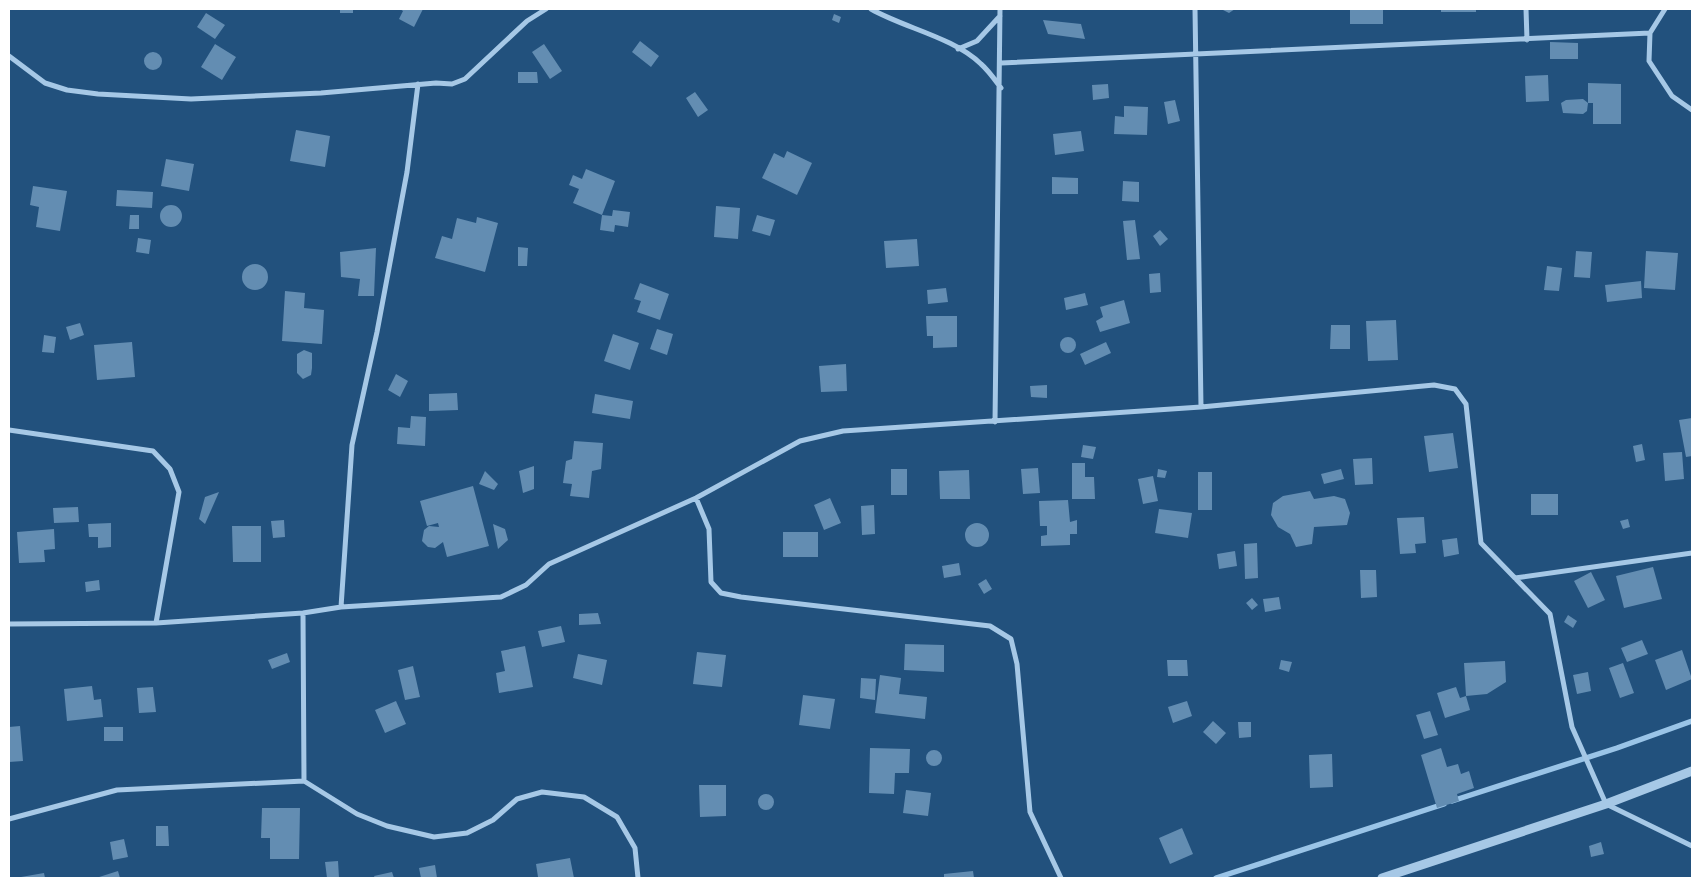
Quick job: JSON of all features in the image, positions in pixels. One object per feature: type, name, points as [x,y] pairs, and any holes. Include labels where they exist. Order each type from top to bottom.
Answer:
[{"type":"street","points":[[9,56],[44,83],[67,90],[98,94],[191,99],[321,93],[418,84],[452,84],[465,79],[527,21],[546,9]]},
{"type":"street","points":[[871,9],[921,30],[958,49],[981,63],[1001,88]]},
{"type":"street","points":[[995,422],[1001,88],[1000,9]]},
{"type":"street","points":[[1195,9],[1201,407]]},
{"type":"street","points":[[1526,9],[1527,40]]},
{"type":"street","points":[[1665,9],[1650,33],[1649,61],[1672,96],[1692,110]]},
{"type":"street","points":[[958,49],[977,41],[1000,16]]},
{"type":"street","points":[[1001,63],[1195,56],[1650,33]]},
{"type":"street","points":[[341,607],[352,445],[377,332],[407,172],[418,84]]},
{"type":"street","points":[[9,624],[156,623],[303,613],[341,607],[501,597],[526,585],[549,564],[696,498],[800,441],[843,431],[1201,407],[1434,385],[1455,389],[1466,404],[1481,542],[1550,614],[1572,727],[1606,804],[1692,846]]},
{"type":"street","points":[[9,430],[153,451],[170,469],[179,492],[156,623]]},
{"type":"street","points":[[696,498],[709,529],[712,582],[720,592],[741,597],[990,626],[1011,639],[1017,664],[1030,812],[1061,878]]},
{"type":"street","points":[[1515,578],[1692,553]]},
{"type":"street","points":[[303,613],[304,780]]},
{"type":"street","points":[[1382,878],[1606,804],[1692,771]]},
{"type":"street","points":[[9,820],[117,790],[304,780],[357,814],[387,826],[434,837],[466,833],[494,820],[516,799],[542,792],[584,798],[617,816],[635,848],[638,878]]},
{"type":"building","points":[[340,9],[353,9],[353,13],[340,13]]},
{"type":"building","points":[[400,9],[423,9],[414,27],[399,19],[403,11]]},
{"type":"building","points":[[1221,9],[1235,9],[1229,13]]},
{"type":"building","points":[[1350,9],[1383,9],[1383,24],[1350,24]]},
{"type":"building","points":[[1441,9],[1476,9],[1476,12],[1441,12]]},
{"type":"building","points":[[206,13],[225,25],[215,39],[197,27]]},
{"type":"building","points":[[834,14],[841,17],[839,23],[832,20]]},
{"type":"building","points":[[1043,20],[1081,24],[1085,39],[1048,34]]},
{"type":"building","points":[[640,41],[659,56],[651,67],[632,52]]},
{"type":"building","points":[[1550,42],[1578,43],[1578,59],[1550,59]]},
{"type":"building","points":[[215,44],[236,57],[222,80],[201,67]]},
{"type":"building","points":[[544,44],[562,71],[550,79],[532,52]]},
{"type":"building","points":[[149,52],[157,52],[162,57],[160,68],[149,70],[144,65],[144,57]]},
{"type":"building","points":[[518,72],[537,72],[538,83],[518,83]]},
{"type":"building","points":[[1548,75],[1549,101],[1526,102],[1525,76]]},
{"type":"building","points":[[1588,83],[1621,84],[1621,124],[1593,124],[1593,103],[1588,103]]},
{"type":"building","points":[[1108,84],[1109,98],[1093,100],[1092,85]]},
{"type":"building","points":[[695,92],[708,110],[698,117],[686,98]]},
{"type":"building","points":[[1583,99],[1588,103],[1587,111],[1583,114],[1563,113],[1561,103],[1566,100]]},
{"type":"building","points":[[1175,100],[1180,121],[1168,124],[1164,102]]},
{"type":"building","points":[[1124,106],[1148,107],[1147,135],[1114,134],[1115,116],[1124,117]]},
{"type":"building","points":[[296,130],[330,136],[325,167],[290,161]]},
{"type":"building","points":[[1081,131],[1084,151],[1055,155],[1053,134]]},
{"type":"building","points":[[787,151],[812,163],[797,195],[762,178],[774,153],[784,158]]},
{"type":"building","points":[[166,159],[194,164],[189,191],[161,186]]},
{"type":"building","points":[[586,169],[615,181],[602,215],[573,203],[579,189],[569,185],[573,175],[582,179]]},
{"type":"building","points":[[1052,177],[1078,178],[1078,194],[1052,194]]},
{"type":"building","points":[[1123,181],[1139,182],[1139,202],[1122,201]]},
{"type":"building","points":[[33,186],[67,191],[60,231],[36,227],[39,207],[30,205]]},
{"type":"building","points":[[117,190],[153,192],[152,208],[116,206]]},
{"type":"building","points":[[167,205],[175,205],[182,212],[182,220],[175,227],[167,227],[160,220],[160,212]]},
{"type":"building","points":[[716,206],[740,208],[738,239],[714,237]]},
{"type":"building","points":[[613,210],[630,212],[628,227],[615,225],[614,232],[600,230],[602,215],[612,216]]},
{"type":"building","points":[[130,215],[139,215],[139,229],[129,229]]},
{"type":"building","points":[[757,215],[775,220],[770,236],[752,231]]},
{"type":"building","points":[[477,217],[498,223],[485,272],[435,258],[442,236],[452,239],[457,218],[476,223]]},
{"type":"building","points":[[1135,220],[1140,259],[1127,260],[1123,221]]},
{"type":"building","points":[[1160,230],[1168,239],[1160,246],[1153,236]]},
{"type":"building","points":[[138,238],[151,240],[149,254],[136,252]]},
{"type":"building","points":[[917,239],[919,266],[886,268],[884,241]]},
{"type":"building","points":[[518,247],[528,248],[527,266],[518,266]]},
{"type":"building","points":[[376,248],[374,296],[358,296],[360,279],[341,277],[340,252]]},
{"type":"building","points":[[1576,251],[1592,252],[1590,278],[1574,277]]},
{"type":"building","points":[[1646,251],[1678,253],[1675,290],[1644,288]]},
{"type":"building","points":[[255,264],[264,268],[268,277],[264,286],[255,290],[246,286],[242,277],[246,268]]},
{"type":"building","points":[[1547,266],[1562,268],[1559,291],[1544,290]]},
{"type":"building","points":[[1160,273],[1161,292],[1150,293],[1149,274]]},
{"type":"building","points":[[1641,281],[1642,298],[1607,302],[1605,285]]},
{"type":"building","points":[[640,283],[669,294],[660,320],[637,312],[641,301],[634,299]]},
{"type":"building","points":[[946,288],[948,302],[928,304],[927,290]]},
{"type":"building","points":[[285,291],[305,293],[304,308],[324,310],[322,344],[282,341]]},
{"type":"building","points":[[1085,293],[1088,305],[1066,310],[1064,298]]},
{"type":"building","points":[[1124,300],[1130,323],[1100,332],[1096,321],[1103,317],[1100,307]]},
{"type":"building","points":[[926,316],[957,316],[957,347],[933,348],[933,336],[927,336]]},
{"type":"building","points":[[1396,320],[1398,360],[1368,361],[1366,321]]},
{"type":"building","points":[[80,323],[84,335],[70,340],[66,327]]},
{"type":"building","points":[[1331,325],[1350,325],[1350,349],[1330,349]]},
{"type":"building","points":[[657,329],[673,334],[667,355],[650,349]]},
{"type":"building","points":[[613,334],[639,343],[630,370],[604,361]]},
{"type":"building","points":[[44,335],[56,337],[54,353],[42,352]]},
{"type":"building","points":[[1065,337],[1071,337],[1076,342],[1074,351],[1065,353],[1060,348],[1060,342]]},
{"type":"building","points":[[132,342],[135,377],[97,380],[94,345]]},
{"type":"building","points":[[1106,342],[1111,353],[1085,365],[1080,354]]},
{"type":"building","points":[[304,350],[312,353],[312,368],[311,375],[303,379],[297,373],[297,354]]},
{"type":"building","points":[[846,364],[847,391],[821,392],[819,366]]},
{"type":"building","points":[[396,374],[408,381],[400,397],[388,390]]},
{"type":"building","points":[[1047,385],[1047,398],[1031,397],[1030,386]]},
{"type":"building","points":[[457,393],[458,410],[429,411],[429,394]]},
{"type":"building","points":[[595,394],[633,401],[630,419],[592,413]]},
{"type":"building","points":[[411,416],[426,417],[425,446],[397,444],[398,427],[410,428]]},
{"type":"building","points":[[1692,418],[1692,456],[1686,457],[1679,420]]},
{"type":"building","points":[[1453,433],[1458,468],[1429,472],[1424,436]]},
{"type":"building","points":[[574,441],[603,443],[601,469],[592,471],[589,498],[570,496],[572,484],[563,483],[566,461],[572,459]]},
{"type":"building","points":[[1642,444],[1645,460],[1636,462],[1633,446]]},
{"type":"building","points":[[1083,445],[1096,447],[1093,459],[1081,457]]},
{"type":"building","points":[[1682,452],[1684,479],[1665,481],[1663,453]]},
{"type":"building","points":[[1372,458],[1373,484],[1355,485],[1353,459]]},
{"type":"building","points":[[1072,463],[1085,463],[1085,477],[1094,477],[1095,499],[1072,499]]},
{"type":"building","points":[[534,466],[534,489],[523,493],[519,471]]},
{"type":"building","points":[[1038,468],[1040,493],[1023,494],[1021,469]]},
{"type":"building","points":[[891,469],[907,469],[907,495],[891,495]]},
{"type":"building","points":[[1158,469],[1167,471],[1165,478],[1157,477]]},
{"type":"building","points":[[1341,469],[1344,479],[1324,484],[1321,474]]},
{"type":"building","points":[[969,470],[970,499],[940,499],[939,471]]},
{"type":"building","points":[[485,471],[498,484],[494,490],[479,484]]},
{"type":"building","points":[[1198,472],[1212,472],[1212,510],[1198,510]]},
{"type":"building","points":[[1153,476],[1158,501],[1143,504],[1138,479]]},
{"type":"building","points":[[473,486],[489,546],[447,557],[443,542],[435,548],[428,547],[422,541],[424,530],[429,526],[439,527],[438,523],[427,526],[420,501]]},
{"type":"building","points":[[1310,491],[1314,499],[1334,496],[1345,499],[1350,513],[1347,525],[1314,527],[1312,544],[1296,547],[1290,534],[1278,527],[1271,515],[1273,503],[1283,496]]},
{"type":"building","points":[[219,492],[205,524],[199,519],[205,497]]},
{"type":"building","points":[[1531,494],[1558,494],[1558,515],[1531,515]]},
{"type":"building","points":[[830,498],[841,523],[824,530],[814,505]]},
{"type":"building","points":[[1068,500],[1070,522],[1077,520],[1077,534],[1070,534],[1070,545],[1041,546],[1041,536],[1047,535],[1047,526],[1040,526],[1039,501]]},
{"type":"building","points":[[874,505],[875,534],[862,535],[861,506]]},
{"type":"building","points":[[78,507],[79,522],[54,523],[53,508]]},
{"type":"building","points":[[1159,509],[1192,513],[1188,538],[1155,533]]},
{"type":"building","points":[[1424,517],[1426,543],[1415,544],[1416,553],[1400,554],[1397,518]]},
{"type":"building","points":[[1628,519],[1630,527],[1623,529],[1620,521]]},
{"type":"building","points":[[284,520],[285,537],[273,538],[271,521]]},
{"type":"building","points":[[111,523],[111,547],[98,548],[98,537],[89,537],[88,524]]},
{"type":"building","points":[[977,523],[986,526],[989,535],[986,544],[977,547],[968,544],[965,535],[968,526]]},
{"type":"building","points":[[493,524],[505,529],[508,540],[498,549]]},
{"type":"building","points":[[232,526],[261,526],[261,562],[233,562]]},
{"type":"building","points":[[54,529],[55,549],[44,550],[45,562],[19,563],[17,532]]},
{"type":"building","points":[[783,532],[818,532],[818,557],[783,557]]},
{"type":"building","points":[[1457,538],[1459,554],[1444,557],[1442,540]]},
{"type":"building","points":[[1257,543],[1258,578],[1245,579],[1244,544]]},
{"type":"building","points":[[1235,551],[1237,566],[1219,569],[1217,554]]},
{"type":"building","points":[[959,563],[961,575],[944,578],[942,566]]},
{"type":"building","points":[[1653,567],[1662,599],[1624,608],[1616,576]]},
{"type":"building","points":[[1360,570],[1376,570],[1377,597],[1361,598]]},
{"type":"building","points":[[1591,572],[1605,600],[1588,608],[1574,581]]},
{"type":"building","points":[[986,579],[992,589],[984,594],[978,584]]},
{"type":"building","points":[[99,580],[100,590],[86,592],[85,582]]},
{"type":"building","points":[[1279,597],[1281,609],[1265,612],[1263,599]]},
{"type":"building","points":[[1252,598],[1258,605],[1252,610],[1246,603]]},
{"type":"building","points":[[598,613],[601,624],[579,625],[579,614]]},
{"type":"building","points":[[1568,615],[1577,621],[1573,628],[1564,622]]},
{"type":"building","points":[[561,626],[565,642],[542,647],[538,631]]},
{"type":"building","points":[[1642,640],[1648,654],[1627,662],[1621,648]]},
{"type":"building","points":[[905,644],[944,645],[944,672],[904,670]]},
{"type":"building","points":[[525,646],[533,687],[499,693],[496,673],[505,671],[501,651]]},
{"type":"building","points":[[1682,650],[1692,679],[1666,690],[1655,660]]},
{"type":"building","points":[[697,652],[726,655],[722,687],[693,684]]},
{"type":"building","points":[[287,653],[290,662],[272,669],[268,660]]},
{"type":"building","points":[[578,654],[607,660],[602,685],[573,678]]},
{"type":"building","points":[[1167,660],[1187,660],[1188,676],[1168,676]]},
{"type":"building","points":[[1281,660],[1292,662],[1289,672],[1279,669]]},
{"type":"building","points":[[1505,661],[1506,682],[1487,694],[1466,696],[1464,663]]},
{"type":"building","points":[[1623,663],[1634,693],[1620,698],[1609,668]]},
{"type":"building","points":[[413,666],[420,697],[405,700],[398,670]]},
{"type":"building","points":[[1588,672],[1591,691],[1577,694],[1573,675]]},
{"type":"building","points":[[880,675],[901,678],[899,694],[927,697],[925,719],[875,713]]},
{"type":"building","points":[[861,678],[876,679],[875,700],[860,698]]},
{"type":"building","points":[[92,686],[94,700],[101,699],[103,717],[67,721],[64,689]]},
{"type":"building","points":[[153,687],[156,712],[139,713],[137,688]]},
{"type":"building","points":[[1456,687],[1460,698],[1466,696],[1470,710],[1445,718],[1437,693]]},
{"type":"building","points":[[803,695],[835,699],[830,729],[799,725]]},
{"type":"building","points":[[396,701],[406,724],[385,733],[375,710]]},
{"type":"building","points":[[1187,701],[1192,716],[1173,723],[1168,707]]},
{"type":"building","points":[[1430,711],[1438,735],[1424,739],[1416,715]]},
{"type":"building","points":[[1213,721],[1226,733],[1216,744],[1203,732]]},
{"type":"building","points":[[1238,722],[1251,722],[1251,737],[1239,738]]},
{"type":"building","points":[[20,726],[23,761],[9,762],[9,727]]},
{"type":"building","points":[[104,727],[123,727],[123,741],[104,741]]},
{"type":"building","points":[[870,748],[910,749],[909,773],[895,773],[894,794],[869,793]]},
{"type":"building","points":[[1441,748],[1447,767],[1458,764],[1461,774],[1469,771],[1474,788],[1457,794],[1459,801],[1437,808],[1421,755]]},
{"type":"building","points":[[931,750],[937,750],[942,755],[940,764],[931,766],[926,761],[926,755]]},
{"type":"building","points":[[1332,754],[1333,787],[1310,788],[1309,755]]},
{"type":"building","points":[[699,785],[726,785],[726,816],[700,817]]},
{"type":"building","points":[[906,790],[931,793],[928,816],[903,813]]},
{"type":"building","points":[[766,794],[774,802],[766,810],[758,802]]},
{"type":"building","points":[[262,808],[300,808],[299,859],[270,859],[270,838],[261,838]]},
{"type":"building","points":[[156,826],[168,826],[169,846],[156,846]]},
{"type":"building","points":[[1182,828],[1193,854],[1170,864],[1159,838]]},
{"type":"building","points":[[124,839],[128,857],[113,860],[110,842]]},
{"type":"building","points":[[1601,842],[1604,854],[1591,857],[1589,846]]},
{"type":"building","points":[[570,858],[574,878],[535,878],[538,877],[536,864]]},
{"type":"building","points":[[338,861],[339,878],[327,878],[325,862]]},
{"type":"building","points":[[435,865],[437,878],[421,878],[419,868]]},
{"type":"building","points":[[118,871],[120,878],[96,878]]},
{"type":"building","points":[[973,871],[974,878],[944,878],[944,874]]},
{"type":"building","points":[[392,872],[394,878],[375,878],[374,876]]},
{"type":"building","points":[[44,873],[45,878],[21,878],[21,877]]},
{"type":"waterway","points":[[1452,801],[1617,748],[1692,721]]},
{"type":"waterway","points":[[1216,878],[1444,804]]}]
